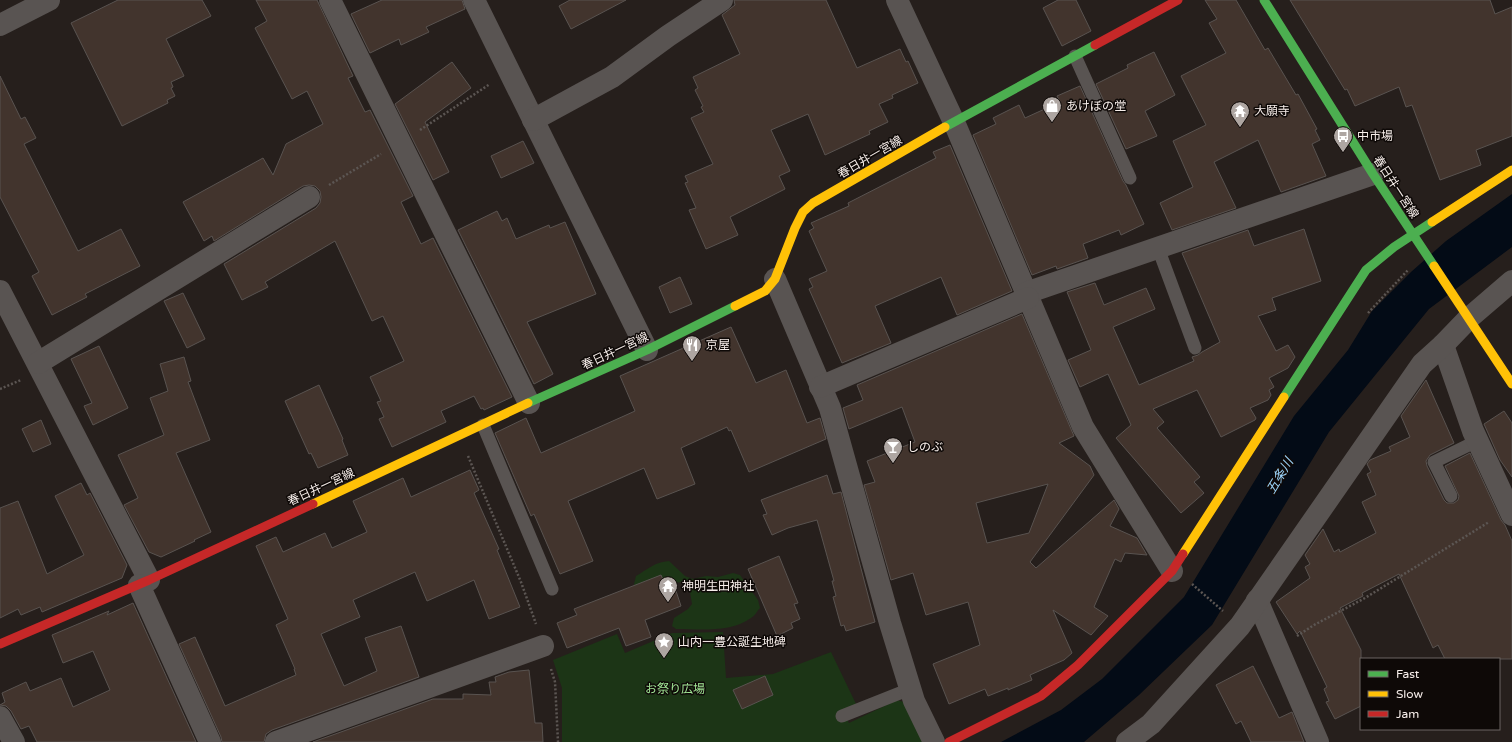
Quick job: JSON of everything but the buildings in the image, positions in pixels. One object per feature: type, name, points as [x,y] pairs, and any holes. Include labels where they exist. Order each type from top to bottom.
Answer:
[{"type":"main road","name":"春日井一宮線","points":[[0,644],[144,583],[529,403],[647,350],[765,291],[775,279],[795,228],[803,212],[813,203],[954,122],[1178,0]]},
{"type":"main road","name":"春日井一宮線","points":[[1264,0],[1373,174],[1512,384]]},
{"type":"main road","points":[[949,742],[1041,696],[1078,664],[1172,571],[1366,270],[1413,235],[1512,170]]},
{"type":"street","points":[[0,25],[49,0]]},
{"type":"street","points":[[330,0],[529,403]]},
{"type":"street","points":[[474,0],[647,350]]},
{"type":"street","points":[[533,120],[612,77],[668,36],[722,0]]},
{"type":"street","points":[[897,0],[954,122],[1083,427],[1172,571]]},
{"type":"street","points":[[820,386],[1027,296],[1158,248],[1373,174]]},
{"type":"street","points":[[38,363],[309,197]]},
{"type":"street","points":[[775,279],[830,408],[910,689],[914,701],[934,742]]},
{"type":"street","points":[[1127,742],[1150,724],[1240,626],[1422,364],[1469,318],[1512,281]]},
{"type":"street","points":[[0,290],[38,363],[144,583],[210,742]]},
{"type":"street","points":[[1443,345],[1472,431],[1511,513]]},
{"type":"street","points":[[1257,600],[1318,742]]},
{"type":"street","points":[[276,742],[543,646]]},
{"type":"street","points":[[0,717],[14,742]]},
{"type":"lane","points":[[1075,56],[1130,178]]},
{"type":"lane","points":[[1158,248],[1195,348]]},
{"type":"lane","points":[[483,425],[552,589]]},
{"type":"lane","points":[[1451,496],[1434,462],[1477,441]]},
{"type":"lane","points":[[842,716],[910,689]]},
{"type":"path","points":[[459,436],[521,582],[555,682],[558,742]]},
{"type":"path","points":[[1279,651],[1314,625],[1365,598],[1511,513]]},
{"type":"path","points":[[1191,582],[1224,612]]},
{"type":"green space","points":[[669,561],[685,576],[693,579],[706,576],[718,577],[733,573],[740,575],[758,600],[760,608],[755,615],[743,623],[734,626],[715,629],[676,629],[672,626],[674,618],[688,609],[692,604],[690,592],[684,582],[672,583],[663,580],[637,591],[634,584],[636,576],[648,568],[656,564]]},
{"type":"green space","name":"お祭り広場","points":[[723,632],[726,678],[773,674],[831,652],[857,706],[843,712],[849,723],[897,700],[907,703],[925,742],[562,742],[562,688],[553,660],[617,634],[625,653],[672,633]]},
{"type":"water","name":"五条川","points":[[1512,194],[1512,247],[1429,309],[1329,432],[1212,625],[1139,695],[1084,742],[1001,742],[1061,710],[1102,679],[1184,597],[1294,416],[1348,350],[1372,311],[1411,272],[1446,241]]},
{"type":"traffic: fast","points":[[1264,0],[1373,174],[1434,266]]},
{"type":"traffic: fast","points":[[945,127],[1095,45]]},
{"type":"traffic: fast","points":[[1284,397],[1366,270],[1394,247],[1432,222]]},
{"type":"traffic: fast","points":[[528,403],[647,350],[735,306]]},
{"type":"traffic: slow","points":[[735,306],[765,291],[775,279],[795,228],[803,212],[813,203],[945,127]]},
{"type":"traffic: slow","points":[[1432,222],[1512,170]]},
{"type":"traffic: slow","points":[[1434,266],[1512,384]]},
{"type":"traffic: slow","points":[[1183,554],[1284,397]]},
{"type":"traffic: slow","points":[[313,504],[528,403]]},
{"type":"traffic: jam","points":[[1095,45],[1178,0]]},
{"type":"traffic: jam","points":[[0,644],[149,580],[313,504]]},
{"type":"traffic: jam","points":[[949,742],[1041,696],[1078,665],[1172,571],[1183,554]]},
{"type":"place","name":"あけぼの堂","points":[[1052,123]]},
{"type":"place","name":"大願寺","points":[[1240,128]]},
{"type":"place","name":"中市場","points":[[1343,153]]},
{"type":"place","name":"京屋","points":[[692,362]]},
{"type":"place","name":"しのぶ","points":[[893,464]]},
{"type":"place","name":"神明生田神社","points":[[668,603]]},
{"type":"place","name":"山内一豊公誕生地碑","points":[[664,659]]}]
